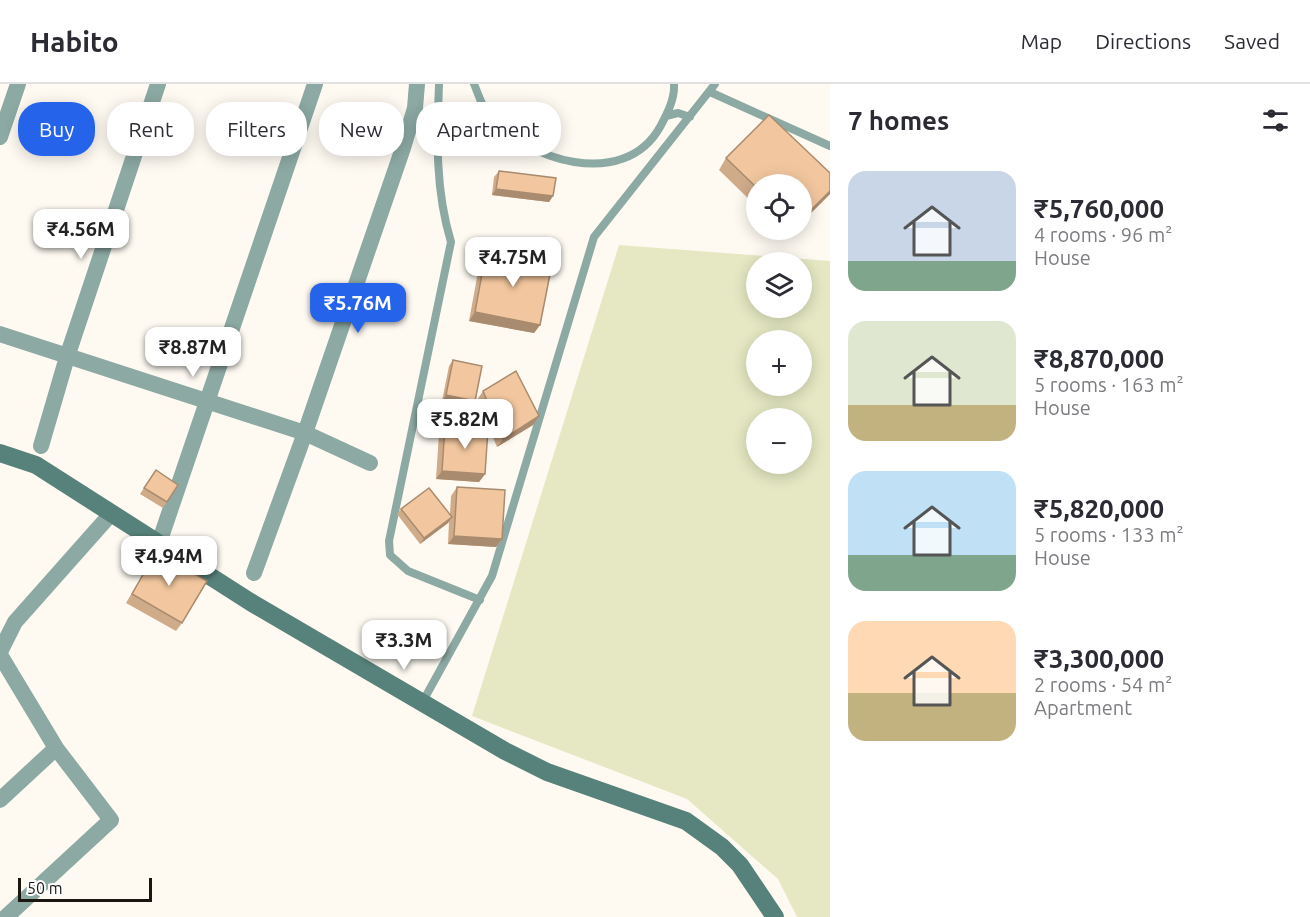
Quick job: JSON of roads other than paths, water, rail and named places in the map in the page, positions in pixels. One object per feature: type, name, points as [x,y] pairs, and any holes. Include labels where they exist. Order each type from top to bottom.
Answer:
[{"type":"street","points":[[0,137],[18,84]]},
{"type":"street","points":[[41,446],[67,357],[158,84]]},
{"type":"street","points":[[159,543],[315,84]]},
{"type":"street","points":[[254,573],[305,433],[403,148],[415,108],[417,84]]},
{"type":"street","points":[[0,334],[305,433],[370,463]]},
{"type":"street","points":[[0,453],[36,465],[110,515],[159,543],[252,603],[422,703],[547,772],[686,821],[722,847],[740,865],[774,917]]},
{"type":"street","points":[[6,917],[111,820],[56,748],[0,654],[7,625],[110,515]]},
{"type":"street","points":[[0,800],[56,748]]},
{"type":"lane","points":[[440,84],[436,154],[440,203],[452,243],[389,540],[390,555],[408,571],[480,600]]},
{"type":"lane","points":[[474,84],[487,112],[514,137],[555,158],[595,164],[617,162],[637,153],[655,136],[666,116],[674,92],[674,84]]},
{"type":"lane","points":[[422,703],[492,576],[594,237],[713,88],[830,146]]},
{"type":"lane","points":[[666,116],[678,113],[690,117]]}]
